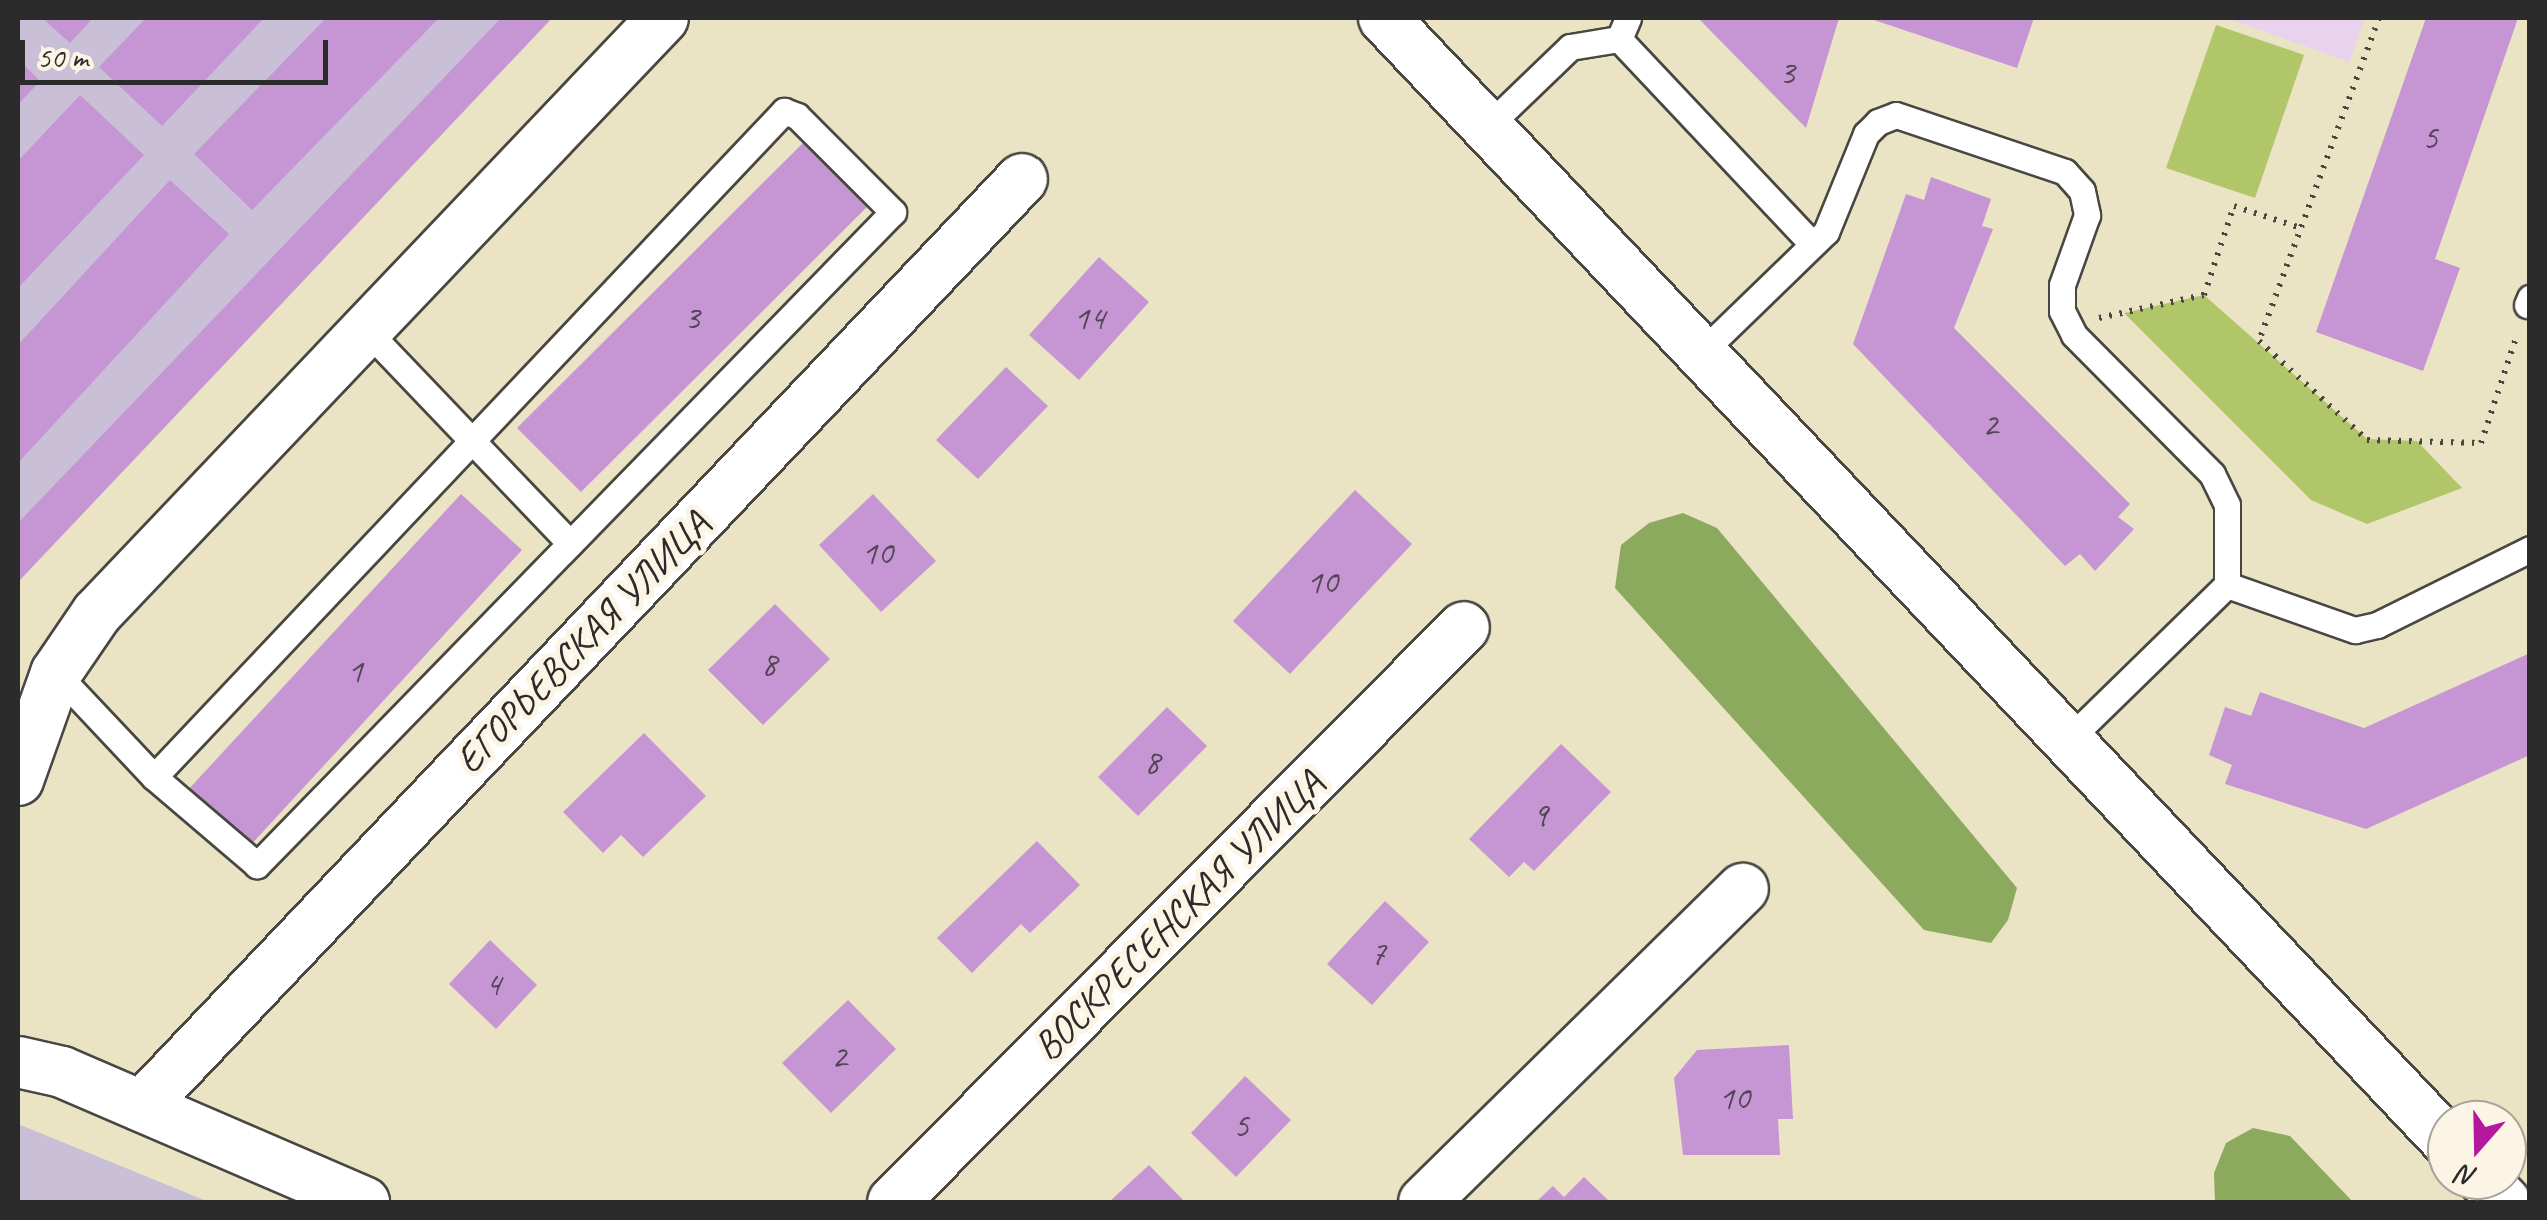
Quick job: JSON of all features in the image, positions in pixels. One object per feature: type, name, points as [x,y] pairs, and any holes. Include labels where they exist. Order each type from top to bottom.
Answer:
[{"type":"street","points":[[18,780],[56,673],[97,613],[369,333],[663,18]]},
{"type":"street","points":[[1384,18],[2427,1120]]},
{"type":"street","name":"ЕГОРЬЕВСКАЯ УЛИЦА","points":[[142,1106],[1022,179]]},
{"type":"street","name":"ВОСКРЕСЕНСКАЯ УЛИЦА","points":[[893,1202],[1464,627]]},
{"type":"street","points":[[1424,1202],[1744,890]]},
{"type":"street","points":[[18,1062],[62,1072],[364,1202]]},
{"type":"lane","points":[[1488,126],[1570,47],[1624,28],[1812,244]]},
{"type":"lane","points":[[56,673],[154,776],[257,865],[894,212],[797,116],[784,111],[154,776]]},
{"type":"lane","points":[[1702,352],[1834,221],[1866,134],[1896,115],[2065,172],[2082,190],[2086,215],[2062,285],[2069,325],[2212,474],[2226,505],[2227,585],[2068,740]]},
{"type":"lane","points":[[369,333],[570,543]]},
{"type":"lane","points":[[2227,585],[2355,630],[2377,625],[2530,549]]},
{"type":"path","points":[[2379,18],[2259,341],[2367,440],[2481,443],[2528,301]]},
{"type":"path","points":[[2069,325],[2204,295],[2234,206],[2301,228]]},
{"type":"shaded area","points":[[18,18],[552,18],[18,582]]},
{"type":"shaded area","points":[[2227,18],[2365,18],[2349,62]]},
{"type":"shaded area","points":[[18,1124],[209,1202],[18,1202]]},
{"type":"green space","points":[[2216,25],[2304,55],[2255,198],[2166,168]]},
{"type":"green space","points":[[2204,295],[2367,439],[2417,441],[2462,488],[2367,524],[2311,500],[2124,313]]},
{"type":"green space","points":[[1683,513],[1717,528],[2017,888],[2008,920],[1991,943],[1924,930],[1615,588],[1621,545],[1649,523]]},
{"type":"green space","points":[[2253,1128],[2290,1136],[2353,1202],[2215,1202],[2214,1173],[2226,1143]]},
{"type":"building","points":[[42,18],[93,18],[70,43]]},
{"type":"building","points":[[146,18],[264,18],[162,126],[99,67]]},
{"type":"building","points":[[326,18],[439,18],[252,210],[194,154]]},
{"type":"building","points":[[501,18],[552,18],[18,582],[18,523]]},
{"type":"building","points":[[1698,18],[1839,18],[1806,128]]},
{"type":"building","points":[[1868,18],[2034,18],[2017,68]]},
{"type":"building","points":[[2426,18],[2518,18],[2435,259],[2460,268],[2423,371],[2316,332]]},
{"type":"building","points":[[18,59],[40,81],[18,105]]},
{"type":"building","points":[[80,95],[144,155],[18,288],[18,161]]},
{"type":"building","points":[[803,143],[867,207],[581,492],[517,428]]},
{"type":"building","points":[[1931,177],[1991,199],[1982,226],[1993,229],[1954,328],[2130,504],[2118,517],[2134,529],[2095,571],[2080,554],[2065,566],[1853,344],[1906,194],[1924,200]]},
{"type":"building","points":[[170,180],[229,234],[18,463],[18,345]]},
{"type":"building","points":[[1099,257],[1149,302],[1079,380],[1029,335]]},
{"type":"building","points":[[1006,367],[1048,406],[978,479],[936,440]]},
{"type":"building","points":[[1355,490],[1412,544],[1290,674],[1233,621]]},
{"type":"building","points":[[461,494],[522,550],[248,848],[187,791]]},
{"type":"building","points":[[873,494],[936,561],[881,612],[819,545]]},
{"type":"building","points":[[775,604],[830,659],[763,725],[708,670]]},
{"type":"building","points":[[2530,653],[2530,755],[2366,829],[2225,784],[2232,765],[2209,755],[2225,707],[2251,716],[2260,692],[2364,728]]},
{"type":"building","points":[[1167,707],[1207,746],[1138,816],[1098,777]]},
{"type":"building","points":[[644,733],[706,796],[643,857],[621,835],[603,853],[563,812]]},
{"type":"building","points":[[1561,744],[1611,792],[1534,871],[1524,862],[1509,877],[1469,839]]},
{"type":"building","points":[[1037,841],[1080,885],[1030,933],[1021,924],[972,973],[937,938]]},
{"type":"building","points":[[1385,901],[1429,942],[1372,1005],[1327,964]]},
{"type":"building","points":[[490,940],[537,985],[496,1029],[449,984]]},
{"type":"building","points":[[848,1000],[896,1049],[831,1113],[782,1063]]},
{"type":"building","points":[[1789,1045],[1793,1119],[1778,1119],[1780,1155],[1683,1155],[1674,1078],[1697,1050]]},
{"type":"building","points":[[1245,1076],[1291,1120],[1236,1177],[1191,1133]]},
{"type":"building","points":[[1149,1165],[1185,1202],[1109,1202]]},
{"type":"building","points":[[1584,1177],[1610,1202],[1536,1202],[1553,1186],[1564,1197]]}]
